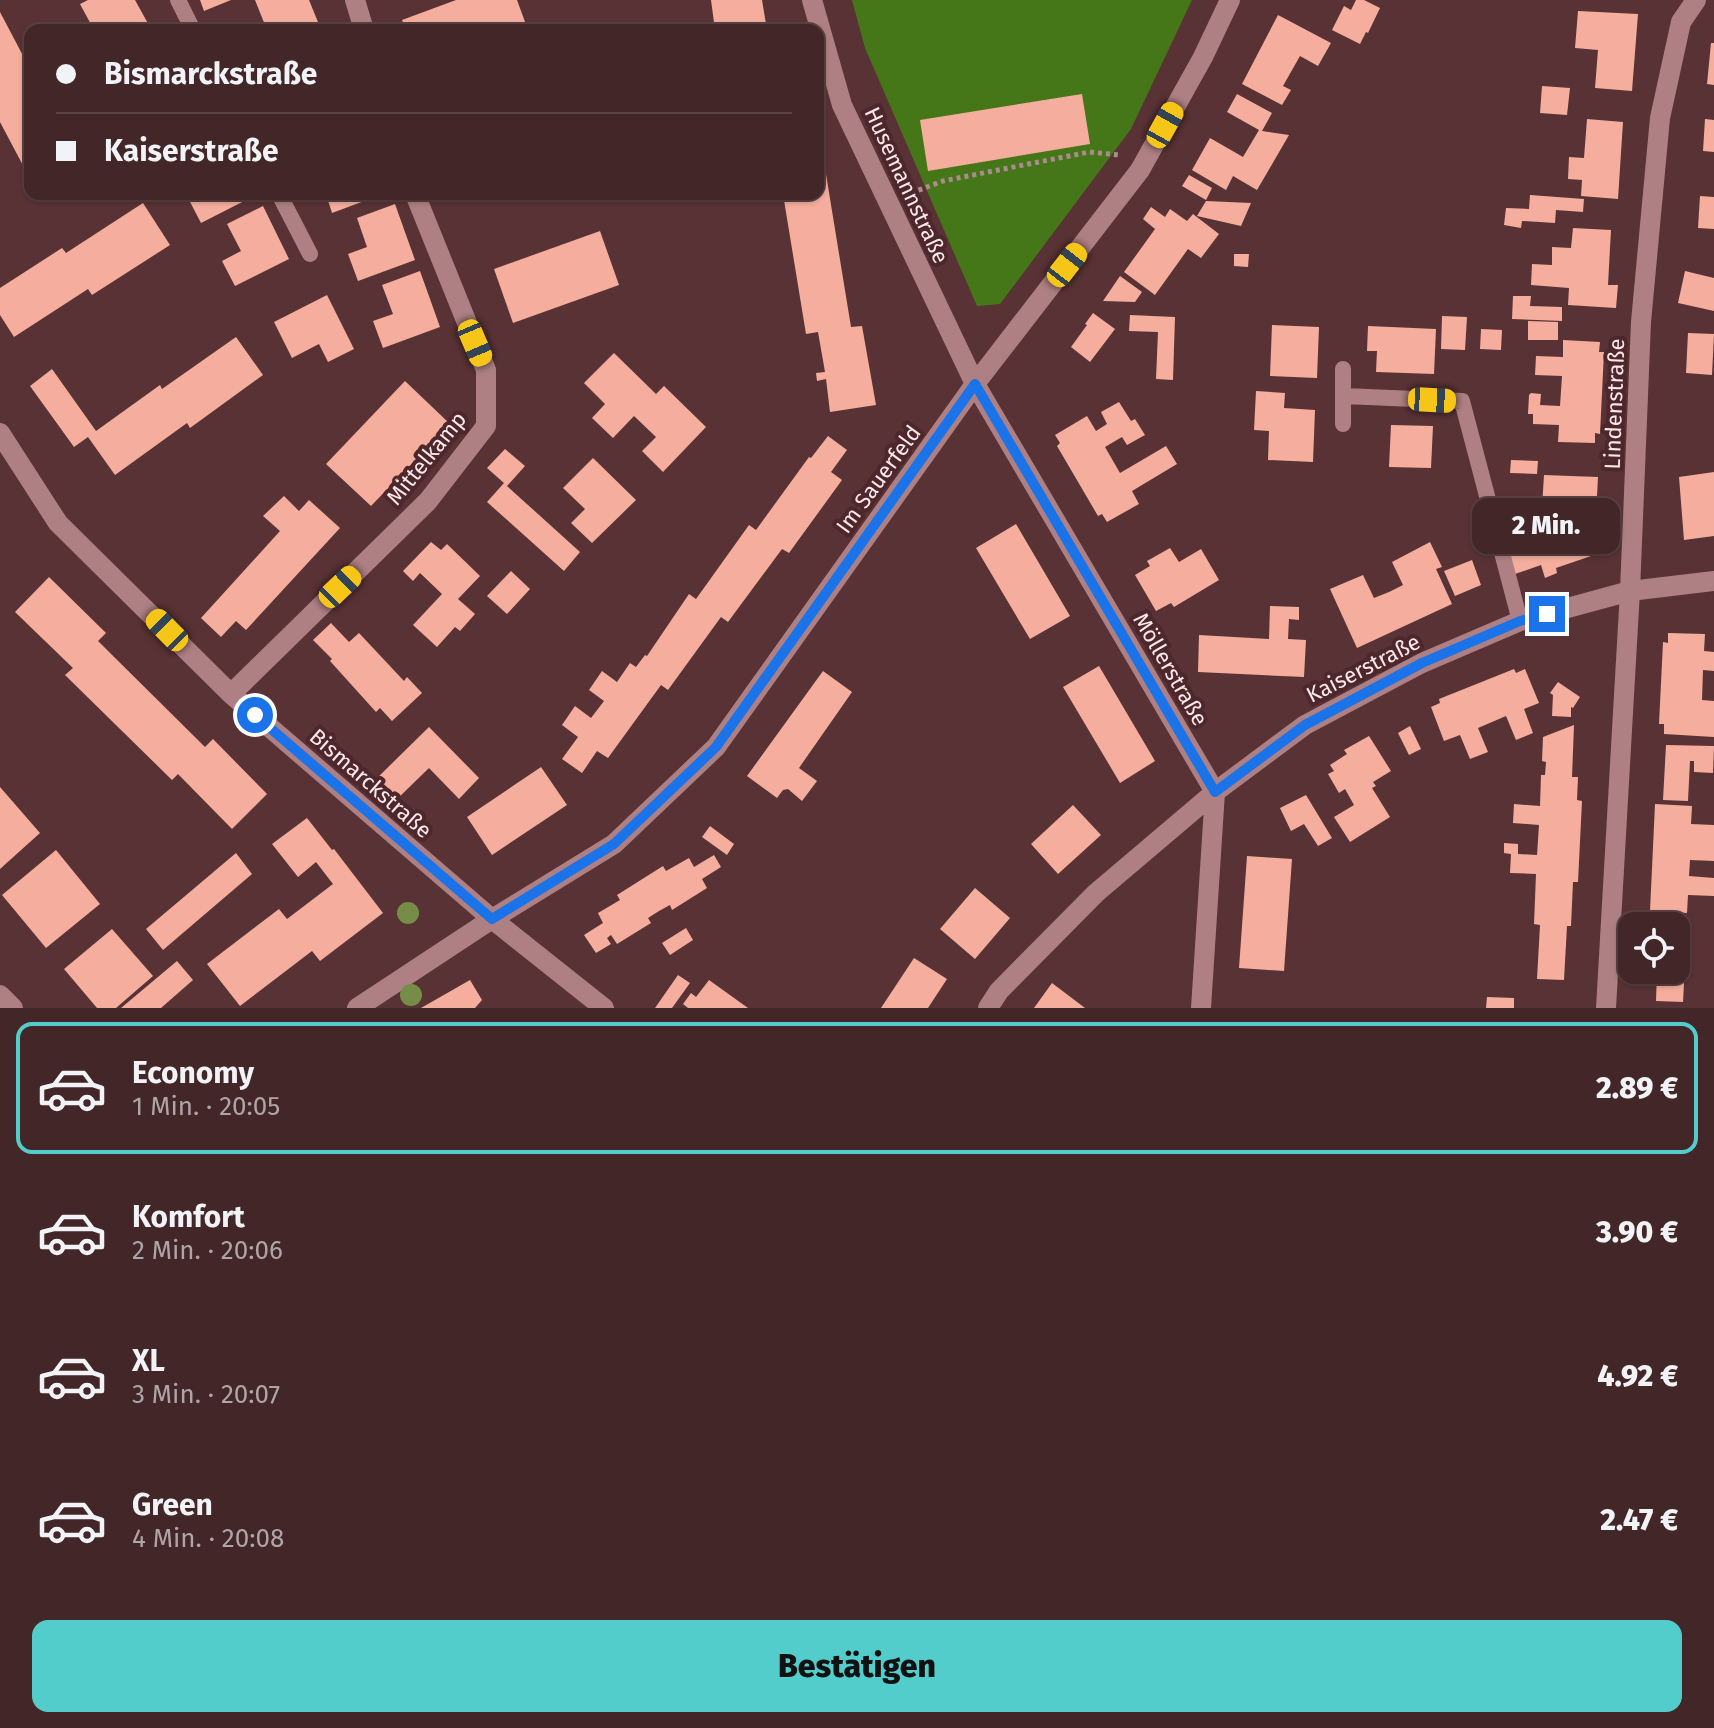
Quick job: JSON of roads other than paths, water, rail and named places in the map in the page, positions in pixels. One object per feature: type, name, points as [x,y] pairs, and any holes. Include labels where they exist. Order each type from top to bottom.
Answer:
[{"type":"street","points":[[355,0],[362,24]]},
{"type":"street","name":"Husemannstraße","points":[[812,0],[819,24]]},
{"type":"street","name":"Im Sauerfeld","points":[[357,1008],[492,919],[614,844],[716,747],[975,384],[1140,170],[1203,57],[1230,0]]},
{"type":"street","name":"Lindenstraße","points":[[1606,1008],[1630,591],[1641,322],[1660,118],[1681,22],[1696,0]]},
{"type":"street","name":"Husemannstraße","points":[[824,42],[842,105],[975,384]]},
{"type":"street","name":"Mittelkamp","points":[[231,694],[428,501],[486,426],[486,370],[417,200]]},
{"type":"street","name":"Möllerstraße","points":[[975,384],[1215,792]]},
{"type":"street","name":"Bismarckstraße","points":[[0,433],[58,523],[231,694],[492,919],[604,1008]]},
{"type":"street","name":"Kaiserstraße","points":[[988,1008],[999,991],[1096,893],[1215,792],[1305,725],[1422,663],[1520,621],[1630,591],[1714,581]]},
{"type":"street","points":[[1201,1008],[1215,792]]},
{"type":"street","points":[[0,995],[13,1008]]},
{"type":"lane","points":[[178,0],[190,24]]},
{"type":"lane","points":[[282,200],[310,254]]},
{"type":"lane","points":[[1343,369],[1343,424]]},
{"type":"lane","points":[[1344,396],[1462,401],[1520,621]]}]
